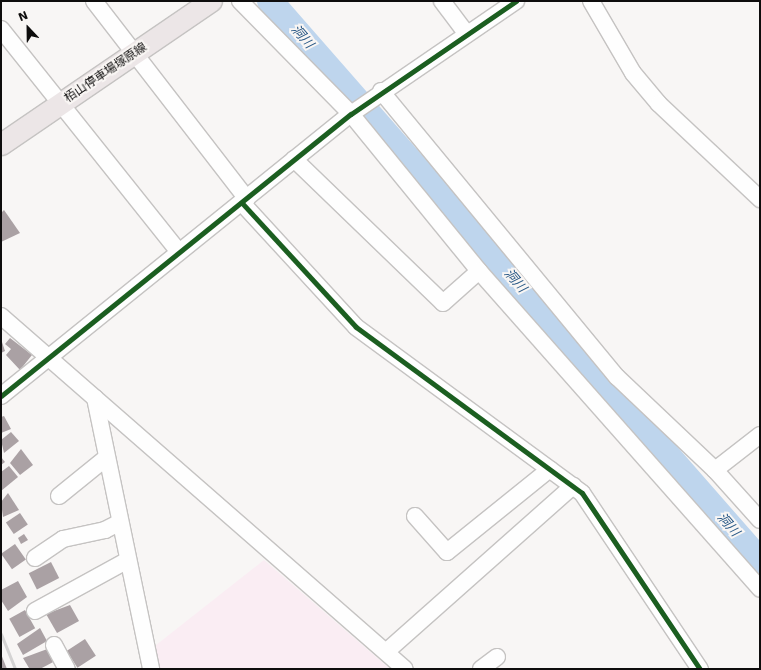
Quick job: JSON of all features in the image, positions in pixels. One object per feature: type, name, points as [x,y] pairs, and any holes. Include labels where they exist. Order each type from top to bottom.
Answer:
[{"type":"main road","name":"栢山停車場塚原線","points":[[1,144],[136,54],[211,1]]},
{"type":"street","points":[[94,1],[136,54],[245,201],[356,327],[573,486],[700,669]]},
{"type":"street","points":[[240,1],[351,114],[479,271],[760,589]]},
{"type":"street","points":[[442,1],[466,33]]},
{"type":"street","points":[[1,396],[179,252],[245,201],[294,159],[351,114],[381,91],[516,1]]},
{"type":"street","points":[[591,1],[634,73],[659,104],[760,199]]},
{"type":"street","points":[[1,29],[179,252]]},
{"type":"street","points":[[381,91],[617,377],[715,470],[760,520]]},
{"type":"street","points":[[294,159],[443,303],[479,271]]},
{"type":"street","points":[[1,316],[50,356],[95,398],[387,651],[405,669]]},
{"type":"street","points":[[95,398],[126,561],[151,669]]},
{"type":"street","points":[[715,470],[760,435]]},
{"type":"street","points":[[59,496],[106,458]]},
{"type":"street","points":[[415,516],[447,552],[550,469]]},
{"type":"street","points":[[387,651],[573,486]]},
{"type":"street","points":[[35,558],[63,540],[104,530],[119,523]]},
{"type":"street","points":[[35,611],[126,561]]},
{"type":"street","points":[[54,645],[67,669]]},
{"type":"street","points":[[481,669],[497,658]]},
{"type":"shaded area","points":[[264,560],[390,669],[155,669],[151,649]]},
{"type":"building","points":[[4,210],[20,233],[1,242],[1,213]]},
{"type":"building","points":[[10,338],[32,355],[20,370],[6,355],[11,349],[5,344]]},
{"type":"building","points":[[1,339],[5,351],[1,353]]},
{"type":"building","points":[[4,416],[11,429],[1,433],[1,417]]},
{"type":"building","points":[[11,432],[19,441],[4,453],[1,440]]},
{"type":"building","points":[[21,449],[33,465],[20,475],[10,463]]},
{"type":"building","points":[[1,457],[5,462],[1,465]]},
{"type":"building","points":[[9,466],[18,477],[1,491],[1,472]]},
{"type":"building","points":[[8,493],[19,510],[3,517],[1,502]]},
{"type":"building","points":[[20,513],[28,525],[14,534],[6,523]]},
{"type":"building","points":[[24,534],[28,540],[21,544],[18,538]]},
{"type":"building","points":[[15,544],[26,560],[12,569],[1,554]]},
{"type":"building","points":[[51,562],[59,578],[37,589],[29,573]]},
{"type":"building","points":[[18,581],[27,597],[8,611],[1,600],[1,590]]},
{"type":"building","points":[[70,605],[79,621],[57,633],[46,614]]},
{"type":"building","points":[[25,610],[35,628],[19,637],[9,619]]},
{"type":"building","points":[[40,628],[47,641],[23,655],[17,644]]},
{"type":"building","points":[[85,639],[96,656],[77,668],[67,651]]},
{"type":"building","points":[[50,648],[57,660],[40,669],[29,668],[23,658]]},
{"type":"building","points":[[1,654],[7,669],[1,669]]},
{"type":"waterway","name":"洞川","points":[[270,1],[760,561]]},
{"type":"railway","points":[[1,634],[15,669]]},
{"type":"cycle path","points":[[1,396],[351,114],[516,1]]},
{"type":"cycle path","points":[[242,203],[356,327],[582,493],[700,669]]}]
